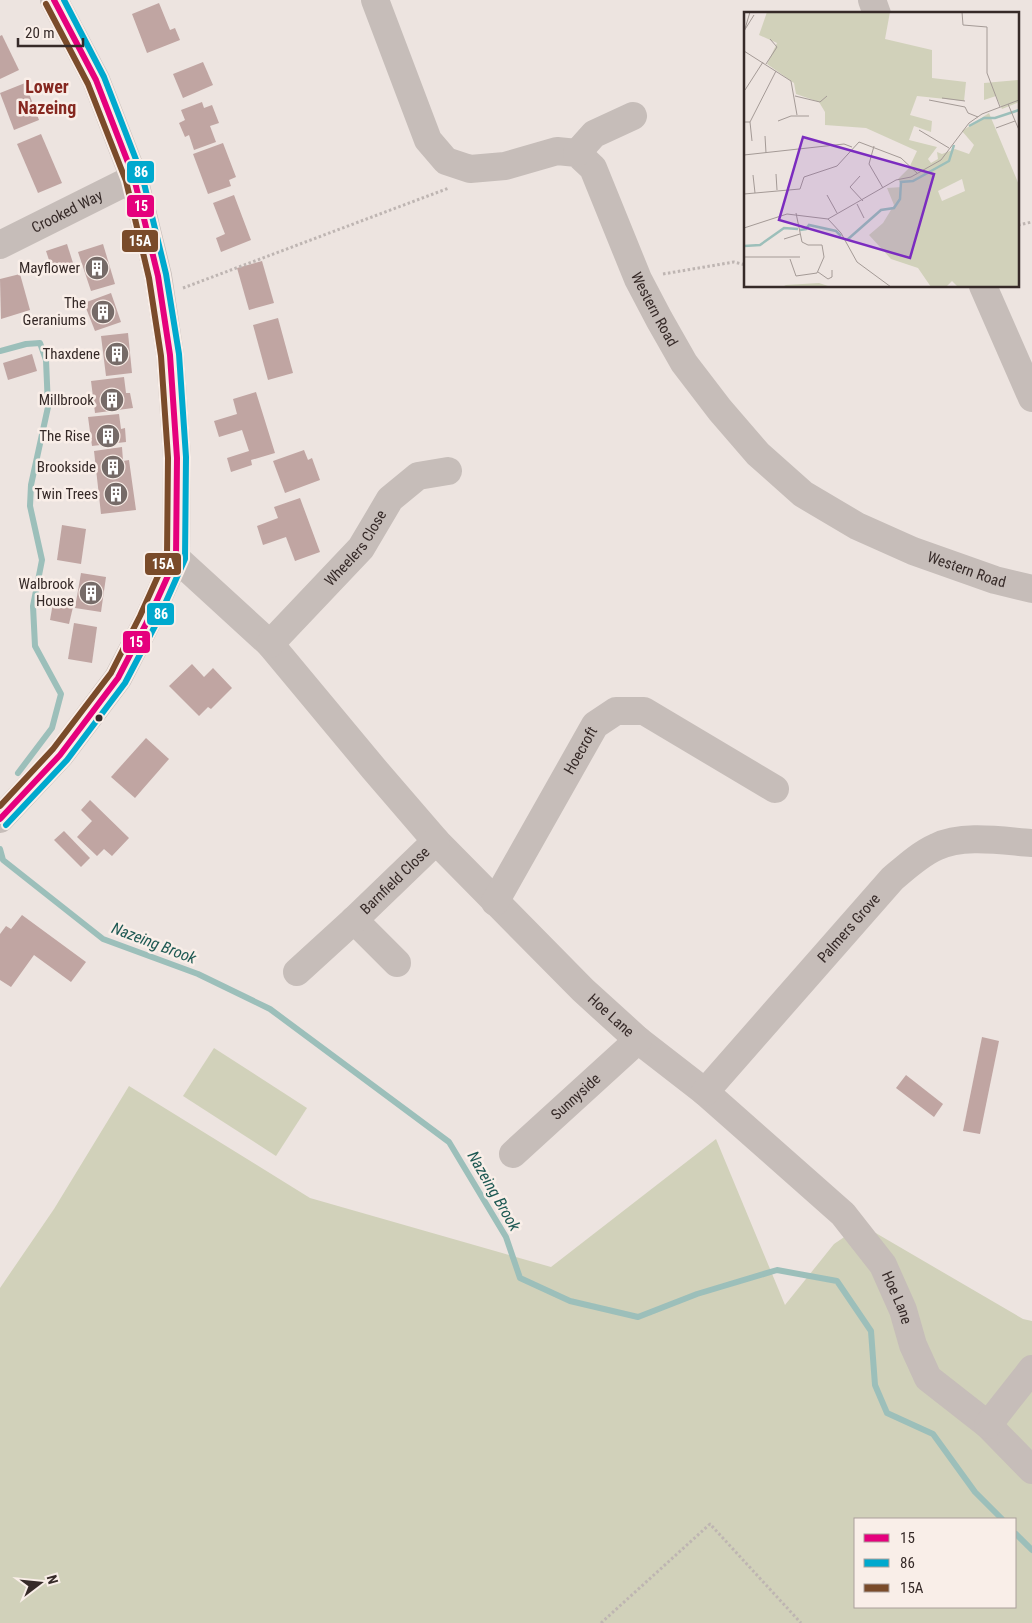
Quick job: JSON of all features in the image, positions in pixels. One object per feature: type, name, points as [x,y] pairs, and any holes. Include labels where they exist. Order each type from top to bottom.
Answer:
[{"type":"street","points":[[0,819],[60,755],[118,678],[148,620],[176,558],[176,458],[170,354],[158,276],[134,178],[96,80],[54,0]]},
{"type":"street","points":[[375,0],[428,140],[446,161],[470,169],[505,166],[557,151],[577,153],[594,134],[633,116]]},
{"type":"street","points":[[872,0],[876,12]]},
{"type":"street","name":"Western Road","points":[[577,153],[593,168],[638,279],[684,363],[720,410],[758,454],[803,494],[857,526],[912,551],[995,580],[1032,589]]},
{"type":"street","name":"Crooked Way","points":[[0,245],[134,178]]},
{"type":"street","points":[[984,288],[1032,398]]},
{"type":"street","name":"Wheelers Close","points":[[270,644],[361,548],[390,499],[418,476],[448,471]]},
{"type":"street","name":"Hoe Lane","points":[[176,558],[270,644],[436,841],[583,990],[638,1040],[705,1092],[843,1214],[883,1265],[903,1310],[913,1345],[928,1378],[988,1425],[1032,1470]]},
{"type":"street","name":"Hoecroft","points":[[495,902],[595,725],[616,711],[644,711],[775,789]]},
{"type":"street","name":"Palmers Grove","points":[[705,1092],[892,879],[910,864],[936,847],[959,841],[987,840],[1032,843]]},
{"type":"street","name":"Barnfield Close","points":[[297,972],[436,841]]},
{"type":"street","name":"Barnfield Close","points":[[354,920],[397,963]]},
{"type":"street","name":"Sunnyside","points":[[513,1154],[638,1040]]},
{"type":"street","points":[[988,1425],[1032,1369]]},
{"type":"path","points":[[161,296],[455,186],[457,165]]},
{"type":"path","points":[[638,279],[719,264],[734,262],[744,264]]},
{"type":"path","points":[[601,1623],[710,1524],[801,1623]]},
{"type":"green space","points":[[214,1048],[307,1108],[276,1156],[183,1096]]},
{"type":"green space","points":[[129,1086],[310,1198],[551,1267],[716,1139],[785,1305],[834,1244],[862,1225],[1023,1319],[1032,1321],[1032,1623],[0,1623],[0,1288],[54,1209]]},
{"type":"building","points":[[159,3],[170,30],[175,28],[180,40],[147,53],[132,14]]},
{"type":"building","points":[[2,35],[19,70],[0,79],[0,36]]},
{"type":"building","points":[[203,62],[213,85],[183,98],[173,74]]},
{"type":"building","points":[[25,83],[39,120],[14,130],[0,93]]},
{"type":"building","points":[[202,102],[204,108],[212,105],[219,123],[210,126],[216,142],[194,150],[189,135],[185,137],[179,123],[185,120],[181,110]]},
{"type":"building","points":[[41,134],[62,183],[38,193],[17,144]]},
{"type":"building","points":[[223,143],[236,177],[229,180],[231,186],[208,194],[193,154]]},
{"type":"building","points":[[234,195],[251,240],[221,252],[216,238],[225,234],[213,203]]},
{"type":"building","points":[[67,244],[74,266],[53,272],[46,251]]},
{"type":"building","name":"Mayflower","points":[[103,244],[115,284],[91,291],[78,252]]},
{"type":"building","points":[[262,261],[274,303],[249,310],[237,268]]},
{"type":"building","points":[[20,274],[30,310],[1,319],[0,279]]},
{"type":"building","name":"The Geraniums","points":[[111,293],[121,322],[95,331],[84,303]]},
{"type":"building","points":[[278,318],[293,373],[268,380],[253,325]]},
{"type":"building","name":"Thaxdene","points":[[128,333],[132,373],[106,376],[101,336]]},
{"type":"building","points":[[32,354],[37,371],[8,380],[3,363]]},
{"type":"building","name":"Millbrook","points":[[124,377],[126,393],[130,393],[133,408],[95,413],[91,381]]},
{"type":"building","points":[[256,392],[275,453],[251,460],[252,465],[231,472],[227,458],[249,451],[242,430],[219,437],[214,421],[237,414],[233,399]]},
{"type":"building","name":"The Rise","points":[[119,414],[121,429],[125,428],[126,442],[92,446],[88,417]]},
{"type":"building","points":[[122,447],[123,461],[129,460],[136,510],[101,514],[94,451]]},
{"type":"building","points":[[304,450],[308,460],[312,458],[320,480],[285,493],[273,461]]},
{"type":"building","points":[[300,498],[320,552],[295,561],[286,537],[263,545],[257,526],[278,518],[274,507]]},
{"type":"building","points":[[62,525],[86,529],[81,564],[57,560]]},
{"type":"building","name":"Walbrook House","points":[[81,573],[106,577],[101,612],[75,608]]},
{"type":"building","points":[[53,603],[73,607],[69,624],[50,620]]},
{"type":"building","points":[[74,623],[97,627],[92,663],[68,659]]},
{"type":"building","points":[[192,664],[204,677],[213,668],[232,688],[211,709],[208,707],[199,716],[169,686]]},
{"type":"building","points":[[146,738],[169,759],[135,798],[111,777]]},
{"type":"building","points":[[90,800],[129,838],[112,856],[104,849],[97,856],[77,837],[92,821],[81,810]]},
{"type":"building","points":[[64,831],[90,858],[81,867],[54,840]]},
{"type":"building","points":[[22,915],[86,962],[71,982],[34,955],[11,987],[0,980],[0,934],[6,926],[11,929]]},
{"type":"building","points":[[982,1037],[999,1041],[980,1134],[963,1131]]},
{"type":"building","points":[[906,1075],[943,1104],[934,1117],[896,1088]]},
{"type":"waterway","name":"Nazeing Brook","points":[[0,351],[26,344],[40,343],[46,360],[48,407],[31,485],[30,506],[42,560],[33,606],[35,646],[61,694],[52,728],[18,773]]},
{"type":"waterway","name":"Nazeing Brook","points":[[0,849],[3,860],[103,939],[198,974],[270,1009],[449,1142],[506,1237],[520,1278],[570,1301],[638,1317],[697,1294],[777,1270],[837,1281],[871,1331],[875,1385],[887,1413],[933,1434],[975,1492],[1001,1518]]},
{"type":"waterway","name":"Nazeing Brook","points":[[1017,1535],[1032,1550]]},
{"type":"transit line","name":"15","points":[[0,819],[60,755],[118,678],[148,620],[176,558],[177,458],[170,355],[158,276],[134,178],[96,80],[54,0]]},
{"type":"transit line","name":"86","points":[[6,825],[67,760],[125,683],[156,624],[185,559],[186,457],[179,354],[166,274],[142,175],[104,77],[64,0]]},
{"type":"transit line","name":"15A","points":[[0,806],[53,749],[111,673],[140,616],[167,556],[168,458],[161,356],[149,278],[126,181],[88,84],[46,4]]},
{"type":"place","name":"Mayflower","points":[[97,268]]},
{"type":"place","name":"The Geraniums","points":[[103,312]]},
{"type":"place","name":"Thaxdene","points":[[117,354]]},
{"type":"place","name":"Millbrook","points":[[112,400]]},
{"type":"place","name":"The Rise","points":[[108,436]]},
{"type":"place","name":"Brookside","points":[[113,467]]},
{"type":"place","name":"Twin Trees","points":[[116,494]]},
{"type":"place","name":"Walbrook House","points":[[91,593]]},
{"type":"district","name":"Lower Nazeing","points":[[47,96]]}]
